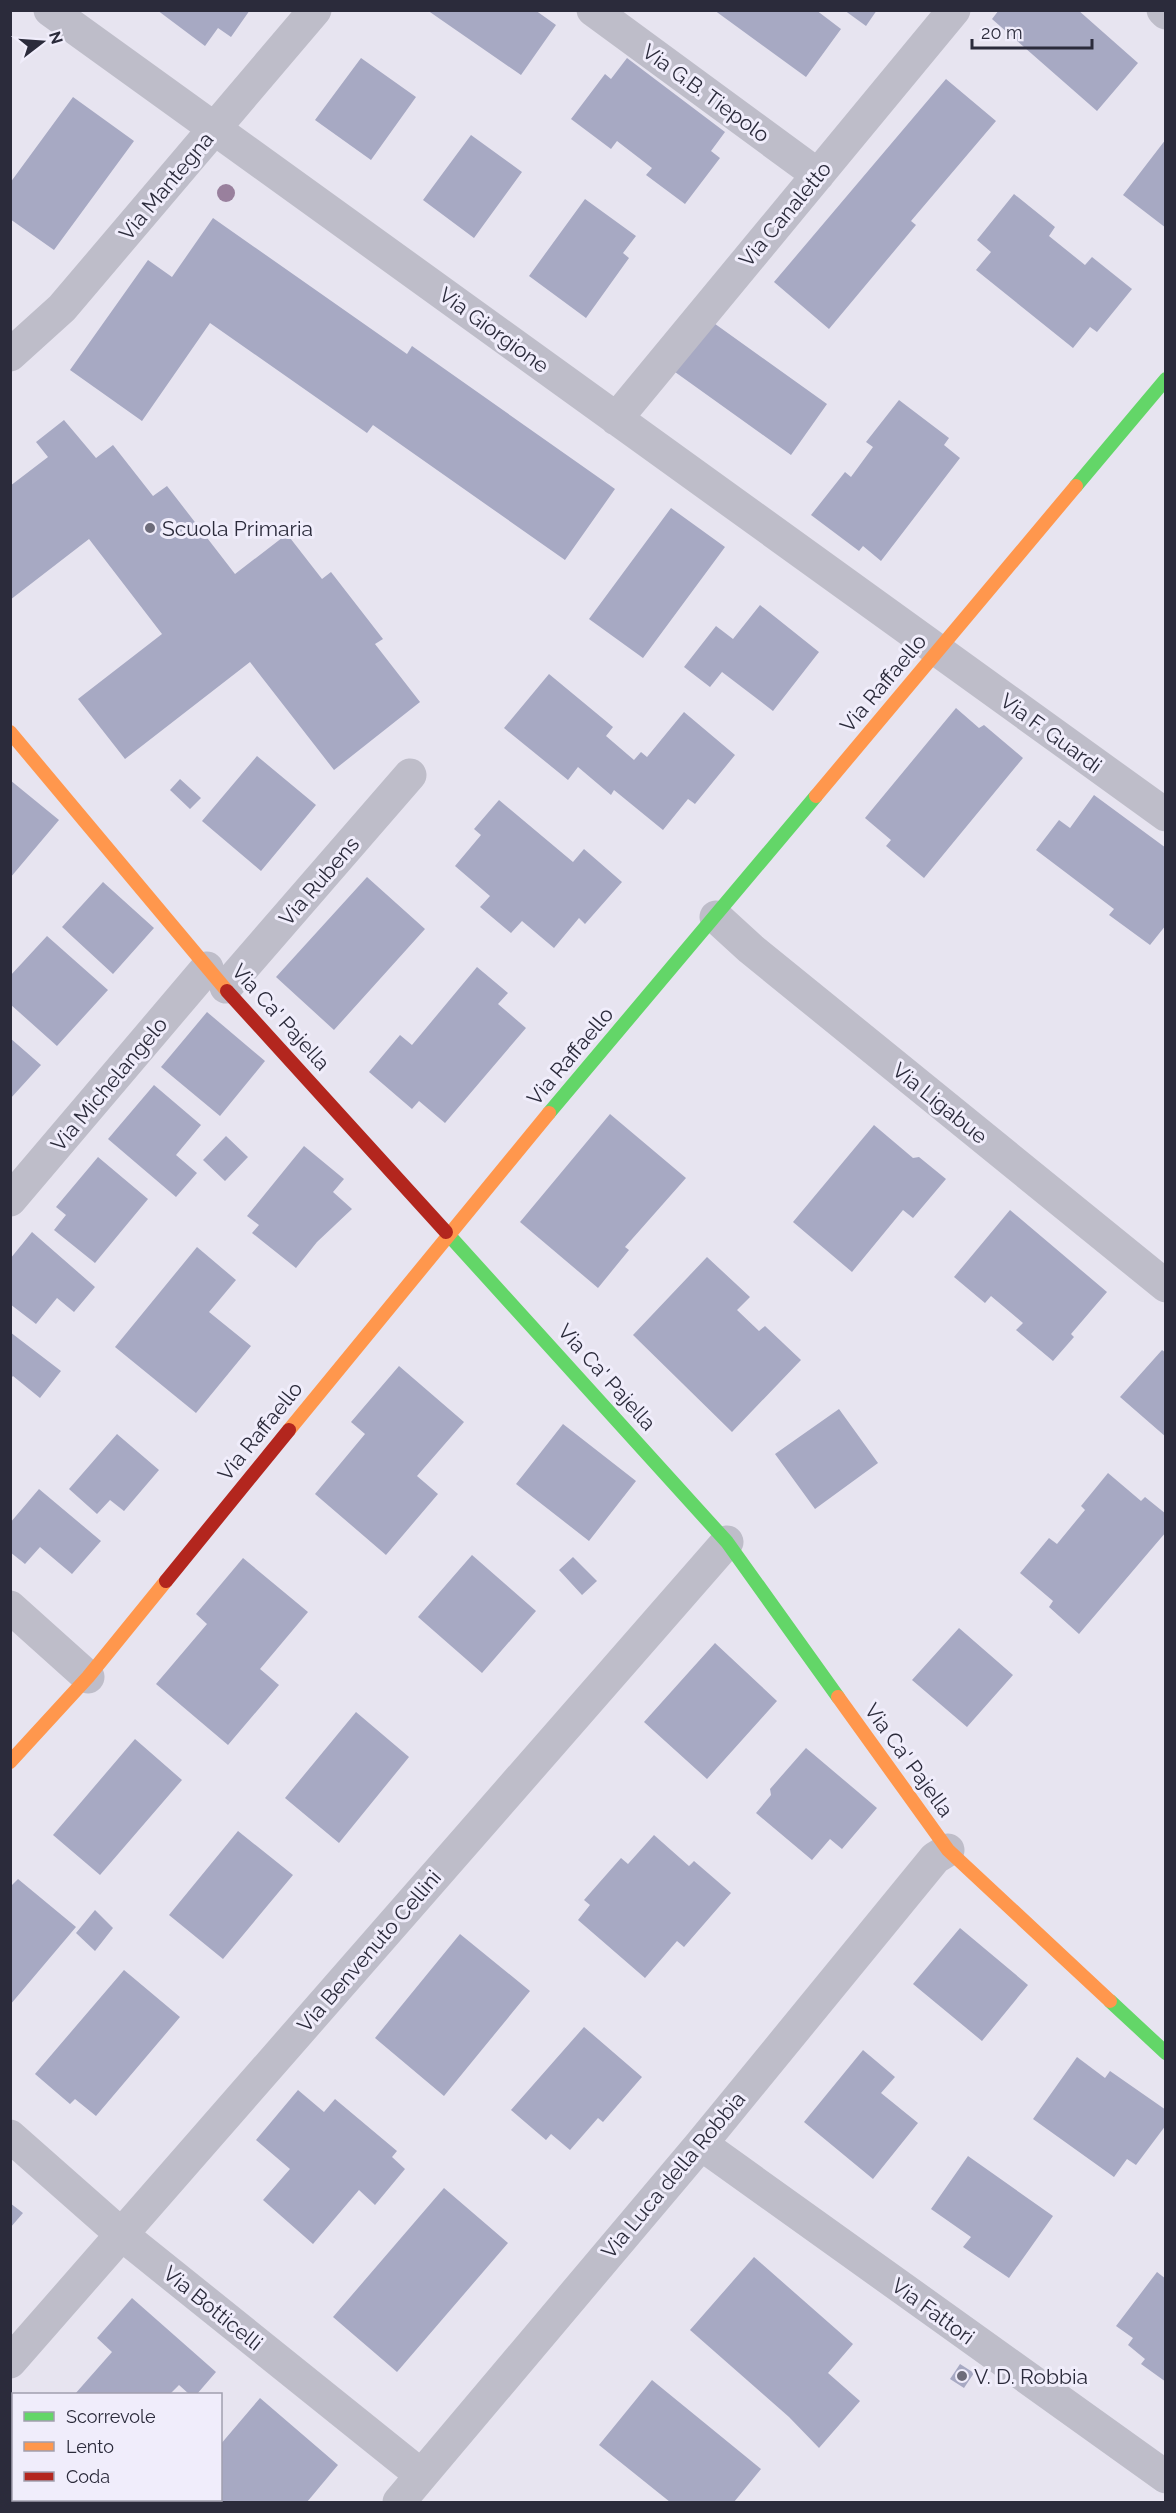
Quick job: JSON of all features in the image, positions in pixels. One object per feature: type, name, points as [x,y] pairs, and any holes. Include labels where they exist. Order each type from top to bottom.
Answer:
[{"type":"main road","name":"Via Raffaello","points":[[10,1762],[88,1677],[448,1233],[1166,379]]},
{"type":"main road","name":"Via Ca' Pajella","points":[[10,732],[217,978],[727,1542],[948,1850],[1166,2053]]},
{"type":"street","name":"Via Giorgione","points":[[50,10],[938,651]]},
{"type":"street","name":"Via Mantegna","points":[[10,355],[62,308],[315,10]]},
{"type":"street","name":"Via G.B. Tiepolo","points":[[593,10],[818,175]]},
{"type":"street","name":"Via Canaletto","points":[[616,418],[954,10]]},
{"type":"street","name":"Via F. Guardi","points":[[938,651],[1166,815]]},
{"type":"street","name":"Via Rubens","points":[[217,978],[410,776]]},
{"type":"street","name":"Via Ligabue","points":[[716,917],[760,957],[1166,1286]]},
{"type":"street","name":"Via Michelangelo","points":[[10,1200],[217,978]]},
{"type":"street","name":"Via Benvenuto Cellini","points":[[10,2362],[727,1542]]},
{"type":"street","points":[[10,1607],[88,1677]]},
{"type":"street","name":"Via Luca della Robbia","points":[[399,2502],[700,2144],[935,1858],[948,1850]]},
{"type":"street","name":"Via Botticelli","points":[[10,2136],[121,2234],[421,2475]]},
{"type":"street","name":"Via Fattori","points":[[700,2144],[1166,2477]]},
{"type":"building","points":[[157,10],[250,10],[231,37],[218,28],[205,46]]},
{"type":"building","points":[[427,10],[535,10],[556,25],[521,75]]},
{"type":"building","points":[[714,10],[816,10],[841,29],[806,77]]},
{"type":"building","points":[[844,10],[877,10],[866,26]]},
{"type":"building","points":[[999,10],[1078,10],[1138,63],[1097,111],[992,19]]},
{"type":"building","points":[[361,58],[416,97],[371,160],[315,120]]},
{"type":"building","points":[[627,58],[725,132],[711,151],[720,158],[685,204],[646,175],[652,168],[617,141],[611,149],[571,119],[605,74],[611,79]]},
{"type":"building","points":[[946,79],[996,121],[911,221],[916,225],[829,329],[774,282]]},
{"type":"building","points":[[73,97],[134,141],[54,250],[10,219],[10,183]]},
{"type":"building","points":[[471,135],[522,172],[474,238],[423,200]]},
{"type":"building","points":[[1166,139],[1166,228],[1123,195]]},
{"type":"building","points":[[1014,194],[1055,227],[1049,236],[1085,265],[1092,257],[1132,289],[1097,332],[1090,327],[1073,348],[976,270],[991,252],[977,240]]},
{"type":"building","points":[[585,199],[636,236],[623,253],[629,258],[586,318],[529,276]]},
{"type":"building","points":[[213,218],[407,354],[412,346],[615,489],[565,560],[373,425],[367,433],[210,323],[142,421],[70,370],[148,260],[172,277]]},
{"type":"building","points":[[711,321],[827,404],[791,455],[675,372]]},
{"type":"building","points":[[899,400],[949,438],[944,445],[960,458],[881,561],[863,546],[859,551],[811,515],[845,472],[851,477],[873,447],[866,442]]},
{"type":"building","points":[[64,420],[96,458],[113,445],[153,496],[167,486],[235,574],[287,534],[322,579],[331,572],[383,639],[375,644],[420,702],[334,770],[250,662],[125,759],[78,699],[162,634],[89,539],[10,600],[10,486],[48,457],[36,442]]},
{"type":"building","points":[[671,508],[725,547],[643,658],[589,619]]},
{"type":"building","points":[[760,605],[819,652],[773,711],[722,672],[710,687],[684,667],[716,626],[733,639]]},
{"type":"building","points":[[549,674],[613,727],[606,736],[634,760],[641,752],[647,757],[684,712],[735,755],[695,804],[688,799],[663,830],[614,790],[611,795],[578,767],[568,780],[504,728]]},
{"type":"building","points":[[956,708],[979,728],[984,725],[1023,758],[924,878],[886,846],[891,840],[865,818]]},
{"type":"building","points":[[257,756],[316,805],[261,871],[202,821]]},
{"type":"building","points":[[180,779],[201,798],[190,809],[170,790]]},
{"type":"building","points":[[10,780],[59,820],[10,878]]},
{"type":"building","points":[[1094,795],[1166,848],[1166,925],[1150,945],[1109,915],[1114,909],[1036,850],[1059,820],[1070,828]]},
{"type":"building","points":[[499,800],[573,862],[584,849],[622,882],[585,924],[579,918],[554,948],[522,921],[511,933],[480,907],[490,896],[455,866],[481,835],[474,829]]},
{"type":"building","points":[[367,877],[425,929],[334,1030],[276,977]]},
{"type":"building","points":[[103,882],[154,928],[113,974],[62,927]]},
{"type":"building","points":[[47,936],[108,990],[57,1046],[10,1004],[10,976]]},
{"type":"building","points":[[477,967],[508,993],[498,1004],[526,1028],[445,1123],[419,1101],[412,1109],[369,1072],[400,1035],[412,1045]]},
{"type":"building","points":[[207,1012],[265,1061],[220,1116],[161,1067]]},
{"type":"building","points":[[10,1038],[41,1065],[10,1099]]},
{"type":"building","points":[[154,1085],[201,1125],[176,1155],[197,1173],[176,1197],[108,1139]]},
{"type":"building","points":[[610,1114],[686,1178],[625,1247],[629,1250],[598,1288],[520,1222]]},
{"type":"building","points":[[874,1125],[913,1158],[919,1157],[946,1179],[913,1218],[903,1210],[852,1272],[793,1222]]},
{"type":"building","points":[[226,1136],[248,1157],[225,1181],[203,1160]]},
{"type":"building","points":[[304,1146],[344,1179],[333,1192],[352,1209],[317,1242],[296,1268],[252,1233],[259,1225],[247,1216]]},
{"type":"building","points":[[98,1157],[148,1199],[95,1263],[54,1230],[66,1215],[56,1207]]},
{"type":"building","points":[[1010,1210],[1107,1292],[1071,1334],[1074,1337],[1053,1361],[1016,1330],[1023,1323],[991,1296],[985,1303],[954,1277]]},
{"type":"building","points":[[32,1232],[95,1287],[74,1312],[57,1298],[36,1324],[10,1304],[10,1259]]},
{"type":"building","points":[[197,1247],[236,1280],[209,1312],[251,1346],[196,1413],[115,1347]]},
{"type":"building","points":[[707,1257],[750,1297],[737,1310],[759,1331],[765,1326],[801,1360],[732,1432],[633,1335]]},
{"type":"building","points":[[10,1332],[61,1371],[40,1398],[13,1376],[10,1379]]},
{"type":"building","points":[[1162,1350],[1166,1353],[1166,1437],[1120,1397]]},
{"type":"building","points":[[399,1366],[464,1422],[417,1476],[438,1494],[386,1555],[315,1494],[365,1434],[351,1422]]},
{"type":"building","points":[[839,1409],[878,1463],[815,1509],[775,1454]]},
{"type":"building","points":[[563,1424],[636,1481],[589,1541],[516,1484]]},
{"type":"building","points":[[117,1434],[159,1470],[124,1511],[110,1500],[97,1514],[69,1489]]},
{"type":"building","points":[[1108,1473],[1141,1501],[1145,1497],[1166,1514],[1166,1532],[1079,1634],[1049,1607],[1053,1601],[1020,1573],[1049,1538],[1057,1544],[1085,1510],[1081,1506]]},
{"type":"building","points":[[39,1489],[101,1541],[72,1574],[40,1547],[25,1564],[10,1552],[10,1523]]},
{"type":"building","points":[[472,1555],[536,1611],[482,1673],[418,1617]]},
{"type":"building","points":[[573,1557],[597,1581],[582,1595],[559,1570]]},
{"type":"building","points":[[243,1558],[308,1612],[260,1669],[279,1685],[228,1745],[156,1684],[207,1624],[196,1614]]},
{"type":"building","points":[[959,1628],[1013,1675],[967,1727],[912,1680]]},
{"type":"building","points":[[715,1643],[777,1701],[707,1779],[644,1722]]},
{"type":"building","points":[[356,1712],[409,1757],[339,1843],[285,1798]]},
{"type":"building","points":[[135,1739],[182,1780],[100,1875],[53,1835]]},
{"type":"building","points":[[806,1748],[877,1808],[842,1849],[830,1839],[812,1860],[756,1813],[771,1795],[770,1789]]},
{"type":"building","points":[[238,1831],[293,1875],[223,1959],[169,1915]]},
{"type":"building","points":[[654,1835],[689,1866],[694,1861],[731,1893],[684,1947],[677,1941],[645,1978],[578,1920],[590,1905],[584,1900],[621,1858],[628,1864]]},
{"type":"building","points":[[18,1879],[76,1927],[10,2005],[10,1887]]},
{"type":"building","points":[[95,1910],[113,1928],[95,1951],[76,1933]]},
{"type":"building","points":[[960,1928],[1028,1985],[982,2041],[913,1984]]},
{"type":"building","points":[[460,1934],[530,1991],[444,2096],[375,2038]]},
{"type":"building","points":[[124,1970],[180,2017],[96,2116],[75,2099],[70,2104],[35,2074]]},
{"type":"building","points":[[584,2027],[642,2077],[603,2122],[598,2118],[570,2150],[551,2134],[546,2140],[511,2110]]},
{"type":"building","points":[[863,2050],[895,2077],[881,2093],[918,2123],[873,2179],[804,2122]]},
{"type":"building","points":[[1077,2057],[1105,2078],[1110,2071],[1166,2110],[1166,2125],[1136,2165],[1127,2159],[1114,2177],[1033,2119]]},
{"type":"building","points":[[298,2090],[324,2112],[335,2099],[397,2151],[392,2157],[405,2169],[375,2205],[359,2190],[313,2244],[263,2200],[290,2169],[256,2140]]},
{"type":"building","points":[[968,2156],[1053,2216],[1009,2278],[963,2247],[971,2237],[931,2209]]},
{"type":"building","points":[[444,2188],[508,2243],[397,2372],[333,2317]]},
{"type":"building","points":[[10,2203],[23,2213],[10,2228]]},
{"type":"building","points":[[754,2257],[853,2344],[828,2373],[860,2401],[819,2448],[789,2417],[690,2330]]},
{"type":"building","points":[[1157,2272],[1166,2279],[1166,2382],[1141,2364],[1145,2359],[1128,2345],[1133,2338],[1116,2326]]},
{"type":"building","points":[[132,2298],[216,2372],[198,2393],[188,2393],[179,2385],[171,2393],[76,2393],[112,2352],[97,2338]]},
{"type":"building","name":"V. D. Robbia","points":[[960,2364],[974,2373],[964,2388],[950,2379]]},
{"type":"building","points":[[652,2380],[761,2469],[734,2502],[670,2502],[599,2445]]},
{"type":"building","points":[[260,2398],[338,2465],[307,2502],[186,2502],[222,2501],[222,2443]]},
{"type":"building","points":[[12,2487],[12,2501],[98,2501],[10,2502]]},
{"type":"traffic: fast","points":[[1076,486],[1166,379]]},
{"type":"traffic: fast","points":[[549,1113],[816,796]]},
{"type":"traffic: fast","points":[[446,1232],[727,1542],[838,1697]]},
{"type":"traffic: fast","points":[[1110,2001],[1166,2053]]},
{"type":"traffic: slow","points":[[816,796],[1076,486]]},
{"type":"traffic: slow","points":[[10,732],[227,991]]},
{"type":"traffic: slow","points":[[289,1430],[549,1113]]},
{"type":"traffic: slow","points":[[10,1762],[88,1677],[166,1581]]},
{"type":"traffic: slow","points":[[838,1697],[948,1850],[1110,2001]]},
{"type":"traffic: jam","points":[[227,991],[446,1232]]},
{"type":"traffic: jam","points":[[166,1581],[289,1430]]},
{"type":"place","name":"Scuola Primaria","points":[[150,528]]},
{"type":"place","name":"V. D. Robbia","points":[[962,2376]]}]
